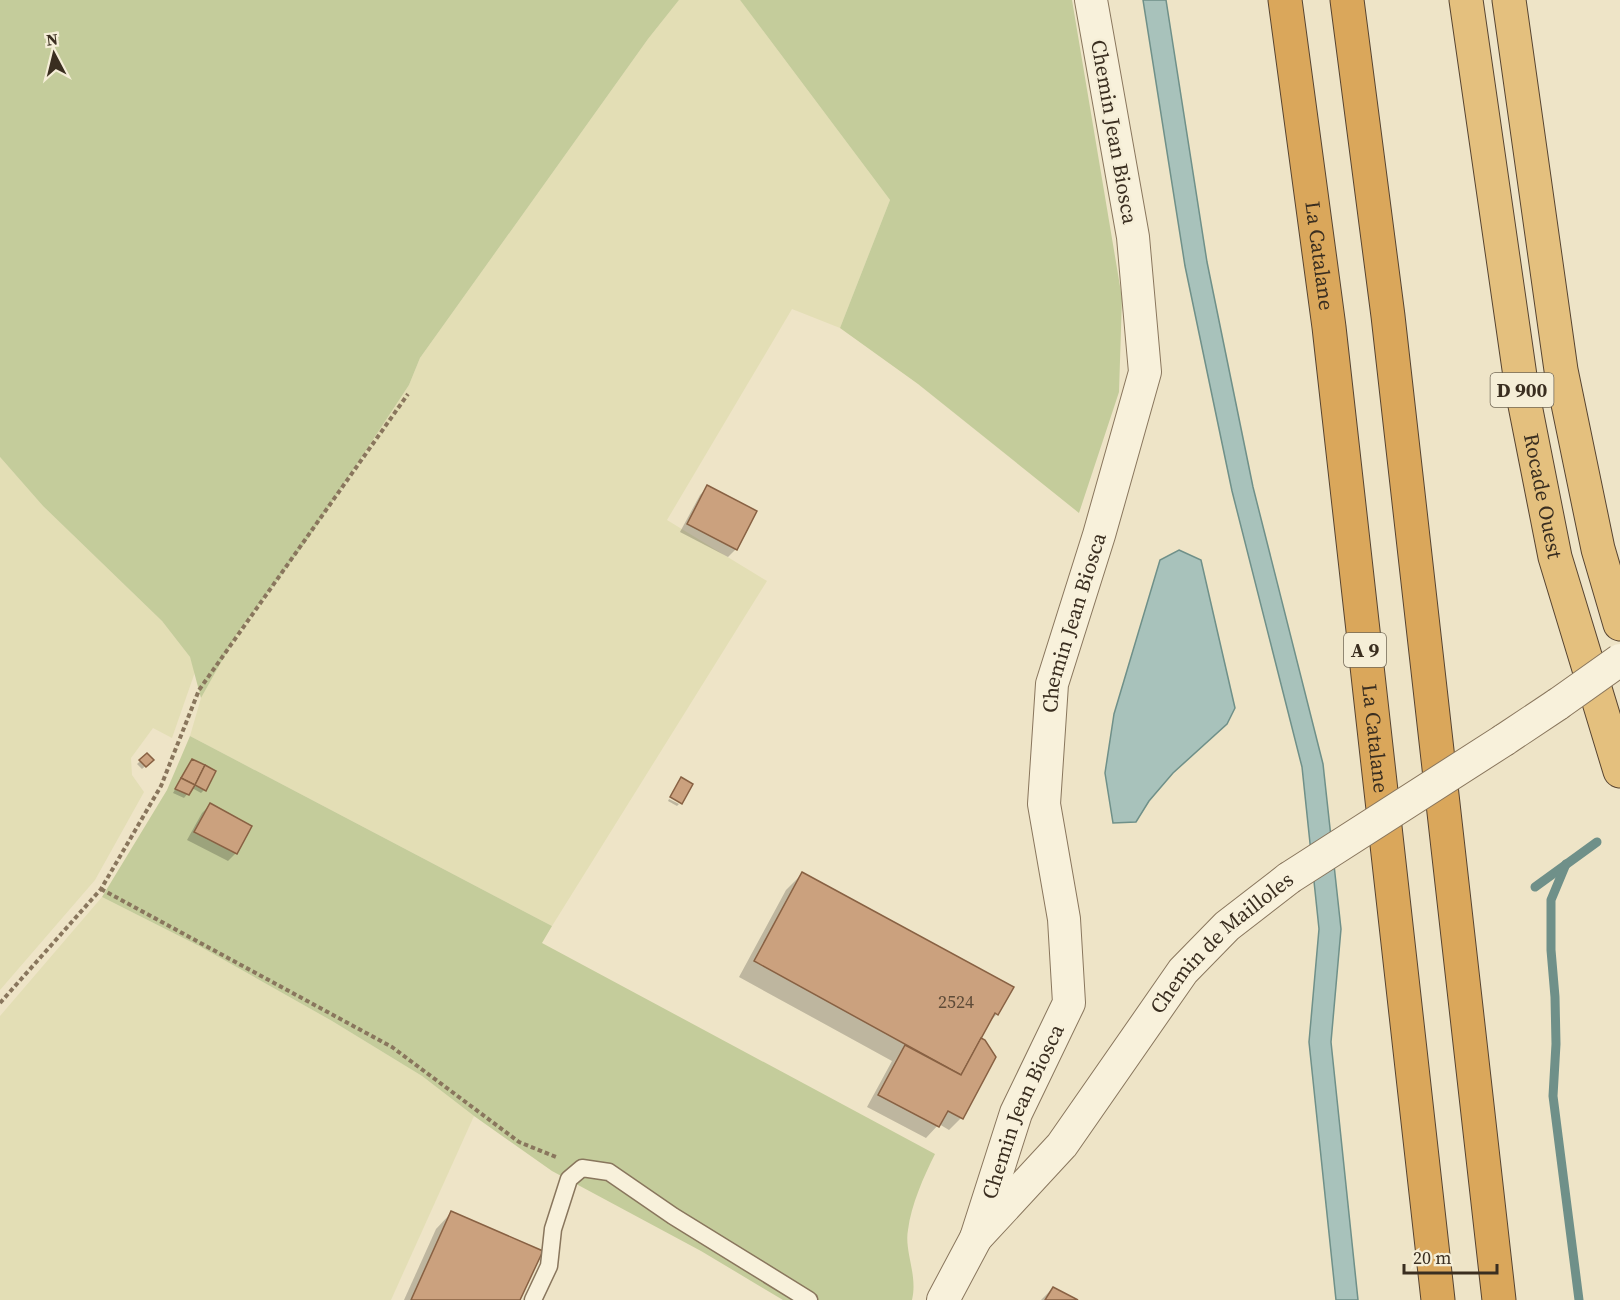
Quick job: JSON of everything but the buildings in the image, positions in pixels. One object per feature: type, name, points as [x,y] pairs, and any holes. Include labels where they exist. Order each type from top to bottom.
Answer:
[{"type":"highway","name":"La Catalane","points":[[1285,0],[1329,327],[1438,1300]]},
{"type":"highway","points":[[1347,0],[1388,316],[1499,1300]]},
{"type":"highway","name":"Rocade Ouest","points":[[1466,0],[1522,390],[1552,546],[1620,771]]},
{"type":"highway","name":"Rocade Ouest","points":[[1509,0],[1561,370],[1598,549],[1620,624]]},
{"type":"street","name":"Chemin Jean Biosca","points":[[976,1238],[1016,1113],[1069,1003],[1064,919],[1044,804],[1052,684],[1099,535],[1145,372],[1132,237],[1091,0]]},
{"type":"street","name":"Chemin de Mailloles","points":[[943,1300],[976,1238],[1062,1144],[1183,971],[1227,926],[1289,878],[1504,740],[1620,660]]},
{"type":"lane","points":[[533,1300],[549,1266],[553,1230],[569,1179],[582,1168],[609,1172],[673,1216],[809,1300]]},
{"type":"path","points":[[0,1004],[101,889],[161,786],[199,690],[408,394]]},
{"type":"path","points":[[101,889],[392,1047],[519,1142],[582,1168]]},
{"type":"shaded area","points":[[679,0],[740,0],[890,200],[840,328],[792,309],[667,520],[767,581],[552,926],[190,736],[201,698],[238,632],[303,546],[409,385],[420,358],[648,39]]},
{"type":"shaded area","points":[[0,457],[43,506],[162,621],[190,657],[195,672],[172,738],[153,728],[131,758],[132,775],[144,792],[95,880],[0,990]]},
{"type":"shaded area","points":[[102,897],[201,947],[332,1021],[422,1076],[474,1116],[391,1300],[0,1300],[0,1016]]},
{"type":"green space","points":[[0,0],[679,0],[648,39],[420,358],[409,385],[303,546],[238,632],[201,698],[190,657],[162,621],[43,506],[0,457]]},
{"type":"green space","points":[[740,0],[1072,0],[1122,298],[1119,392],[1079,513],[918,384],[840,328],[890,200]]},
{"type":"green space","points":[[190,736],[552,926],[542,943],[935,1154],[922,1181],[908,1230],[913,1281],[912,1300],[783,1300],[701,1251],[552,1171],[422,1076],[332,1021],[201,947],[102,897],[167,790]]},
{"type":"water","points":[[1143,0],[1166,0],[1207,262],[1253,487],[1323,764],[1341,929],[1331,1042],[1358,1300],[1336,1300],[1309,1042],[1319,929],[1302,767],[1232,491],[1185,266]]},
{"type":"water","points":[[1179,550],[1201,560],[1235,708],[1227,724],[1173,773],[1149,801],[1136,822],[1113,823],[1105,773],[1114,714],[1160,560]]},
{"type":"waterway","points":[[1535,887],[1597,842]]},
{"type":"waterway","points":[[1566,864],[1551,900],[1556,1044],[1553,1096],[1579,1300]]}]
